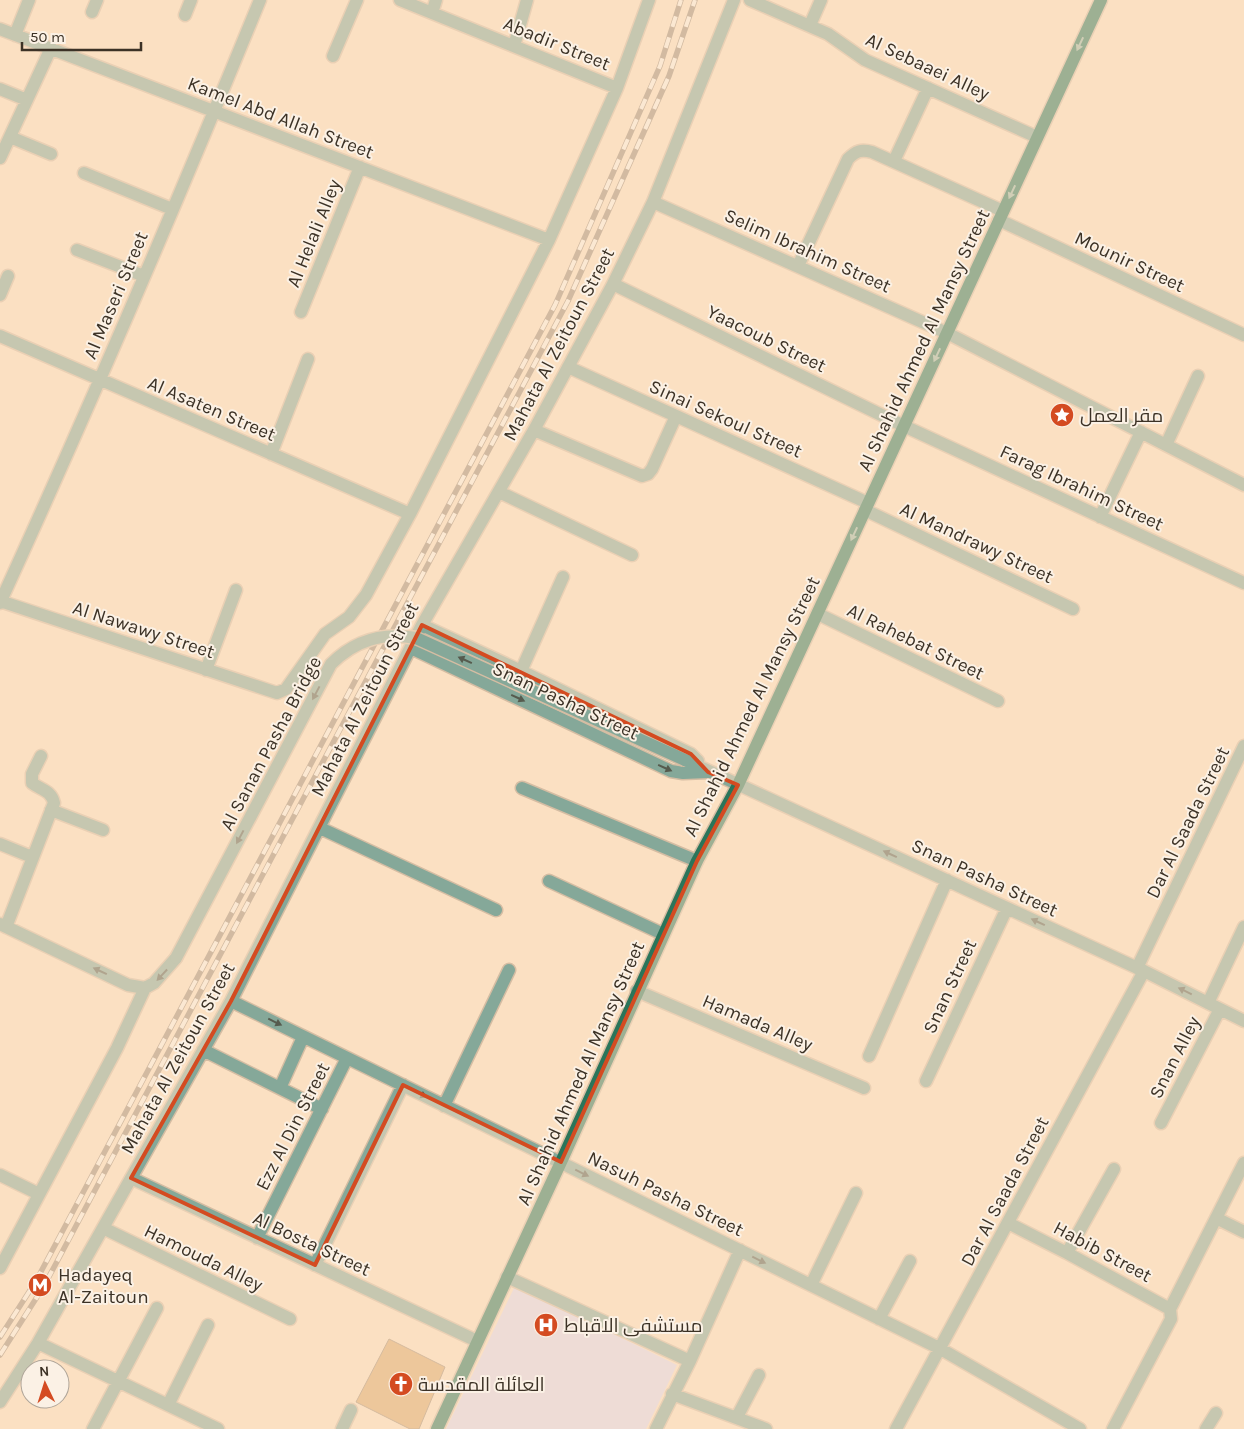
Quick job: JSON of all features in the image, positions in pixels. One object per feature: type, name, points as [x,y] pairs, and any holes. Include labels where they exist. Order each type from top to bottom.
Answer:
[{"type":"main road","name":"Al Shahid Ahmed Al Mansy Street","points":[[437,1429],[561,1162],[697,860],[738,785],[1101,0]]},
{"type":"street","points":[[15,35],[29,0]]},
{"type":"street","points":[[185,15],[191,0]]},
{"type":"street","name":"Al Maseri Street","points":[[0,602],[144,276],[215,111],[260,0]]},
{"type":"street","points":[[333,56],[357,0]]},
{"type":"street","name":"Abadir Street","points":[[400,0],[617,88]]},
{"type":"street","points":[[432,13],[436,0]]},
{"type":"street","points":[[514,46],[527,0]]},
{"type":"street","points":[[410,514],[549,240],[617,88],[649,0]]},
{"type":"street","name":"Mahata Al Zeitoun Street","points":[[0,1402],[38,1343],[231,1001],[422,625],[534,430],[613,284],[653,202],[734,0]]},
{"type":"street","name":"Al Sebaaei Alley","points":[[750,0],[828,34],[865,60],[1037,137]]},
{"type":"street","points":[[810,25],[821,0]]},
{"type":"street","name":"Kamel Abd Allah Street","points":[[0,29],[549,240]]},
{"type":"street","points":[[0,158],[51,48]]},
{"type":"street","points":[[894,161],[928,88]]},
{"type":"street","points":[[0,89],[27,100]]},
{"type":"street","points":[[10,137],[51,154]]},
{"type":"street","name":"Mounir Street","points":[[798,266],[848,159],[854,152],[863,150],[894,161],[1244,336]]},
{"type":"street","name":"Al Helali Alley","points":[[301,312],[360,167]]},
{"type":"street","points":[[84,173],[172,209]]},
{"type":"street","name":"Selim Ibrahim Street","points":[[653,202],[947,333],[1244,485]]},
{"type":"street","points":[[77,250],[144,276]]},
{"type":"street","points":[[0,295],[8,276]]},
{"type":"street","name":"Yaacoub Street","points":[[613,284],[904,426]]},
{"type":"street","name":"Al Asaten Street","points":[[0,336],[410,514]]},
{"type":"street","points":[[271,454],[308,359]]},
{"type":"street","name":"Sinai Sekoul Street","points":[[568,367],[867,506]]},
{"type":"street","points":[[1166,445],[1198,376]]},
{"type":"street","points":[[534,430],[642,476],[648,474],[652,469],[676,416]]},
{"type":"street","name":"Farag Ibrahim Street","points":[[904,426],[1244,583]]},
{"type":"street","points":[[1100,517],[1141,432]]},
{"type":"street","points":[[498,492],[632,555]]},
{"type":"street","name":"Al Mandrawy Street","points":[[867,506],[1073,609]]},
{"type":"street","name":"Al Nawawy Street","points":[[0,602],[277,693],[286,690],[325,634],[349,617],[366,596],[410,514]]},
{"type":"street","points":[[521,671],[563,577]]},
{"type":"street","points":[[206,670],[236,590]]},
{"type":"street","name":"Al Rahebat Street","points":[[818,614],[998,701]]},
{"type":"street","name":"Snan Pasha Street","points":[[422,625],[692,754],[708,772]]},
{"type":"street","name":"Al Sanan Pasha Bridge","points":[[145,988],[154,983],[176,958],[331,664],[340,655],[363,641],[389,635],[416,638],[685,760]]},
{"type":"street","name":"Snan Pasha Street","points":[[411,648],[671,771],[691,774],[708,772]]},
{"type":"street","name":"Dar Al Saada Street","points":[[896,1429],[1008,1223],[1141,970],[1244,746]]},
{"type":"street","points":[[0,1268],[117,1048],[145,988],[128,985],[3,925],[54,803],[48,791],[32,783],[32,774],[41,756]]},
{"type":"street","name":"Snan Pasha Street","points":[[685,760],[1141,970],[1244,1021]]},
{"type":"street","points":[[522,788],[697,860]]},
{"type":"street","points":[[51,810],[102,830]]},
{"type":"street","points":[[320,828],[496,910]]},
{"type":"street","points":[[0,844],[32,857]]},
{"type":"street","points":[[869,1056],[947,880]]},
{"type":"street","points":[[549,881],[663,934]]},
{"type":"street","name":"Snan Street","points":[[926,1081],[1007,908]]},
{"type":"street","name":"Snan Alley","points":[[1161,1123],[1214,1006],[1244,927]]},
{"type":"street","points":[[444,1106],[509,970]]},
{"type":"street","name":"Hamada Alley","points":[[637,991],[864,1088]]},
{"type":"street","name":"Nasuh Pasha Street","points":[[231,1001],[939,1348],[1080,1429]]},
{"type":"street","points":[[280,1088],[304,1037]]},
{"type":"street","points":[[204,1050],[322,1109]]},
{"type":"street","name":"Ezz Al Din Street","points":[[257,1238],[347,1058]]},
{"type":"street","points":[[315,1265],[403,1085]]},
{"type":"street","points":[[1113,1429],[1244,1162]]},
{"type":"street","points":[[1067,1253],[1114,1169]]},
{"type":"street","points":[[0,1175],[39,1194]]},
{"type":"street","name":"Al Bosta Street","points":[[131,1178],[477,1341]]},
{"type":"street","points":[[811,1285],[856,1193]]},
{"type":"street","points":[[1216,1218],[1244,1232]]},
{"type":"street","name":"Habib Street","points":[[1008,1223],[1067,1253],[1171,1314]]},
{"type":"street","name":"Hamouda Alley","points":[[103,1228],[290,1319]]},
{"type":"street","points":[[656,1429],[690,1361],[740,1250]]},
{"type":"street","points":[[879,1319],[910,1261]]},
{"type":"street","points":[[508,1277],[690,1361]]},
{"type":"street","points":[[93,1429],[157,1308]]},
{"type":"street","points":[[168,1405],[208,1325]]},
{"type":"street","points":[[38,1343],[218,1429]]},
{"type":"street","points":[[737,1417],[759,1375]]},
{"type":"street","points":[[672,1394],[737,1417],[760,1428]]},
{"type":"street","points":[[342,1429],[351,1410]]},
{"type":"street","points":[[1206,1429],[1216,1414]]},
{"type":"highlighted area","points":[[422,625],[691,754],[708,772],[738,785],[697,861],[561,1162],[403,1085],[315,1265],[131,1178],[231,1001]]},
{"type":"shaded area","name":"مستشفى الاقباط","points":[[515,1286],[677,1365],[646,1429],[446,1429]]},
{"type":"building","name":"العائلة المقدسة","points":[[389,1339],[445,1367],[419,1429],[410,1429],[356,1402]]},
{"type":"railway","points":[[0,1337],[36,1281],[555,305],[660,66],[681,0]]},
{"type":"railway","points":[[0,1355],[44,1286],[568,301],[669,76],[695,0]]},
{"type":"place","name":"مقر العمل","points":[[1062,415]]},
{"type":"place","name":"Hadayeq Al-Zaitoun","points":[[40,1285]]},
{"type":"place","name":"مستشفى الاقباط","points":[[546,1325]]},
{"type":"place","name":"العائلة المقدسة","points":[[401,1384]]}]
